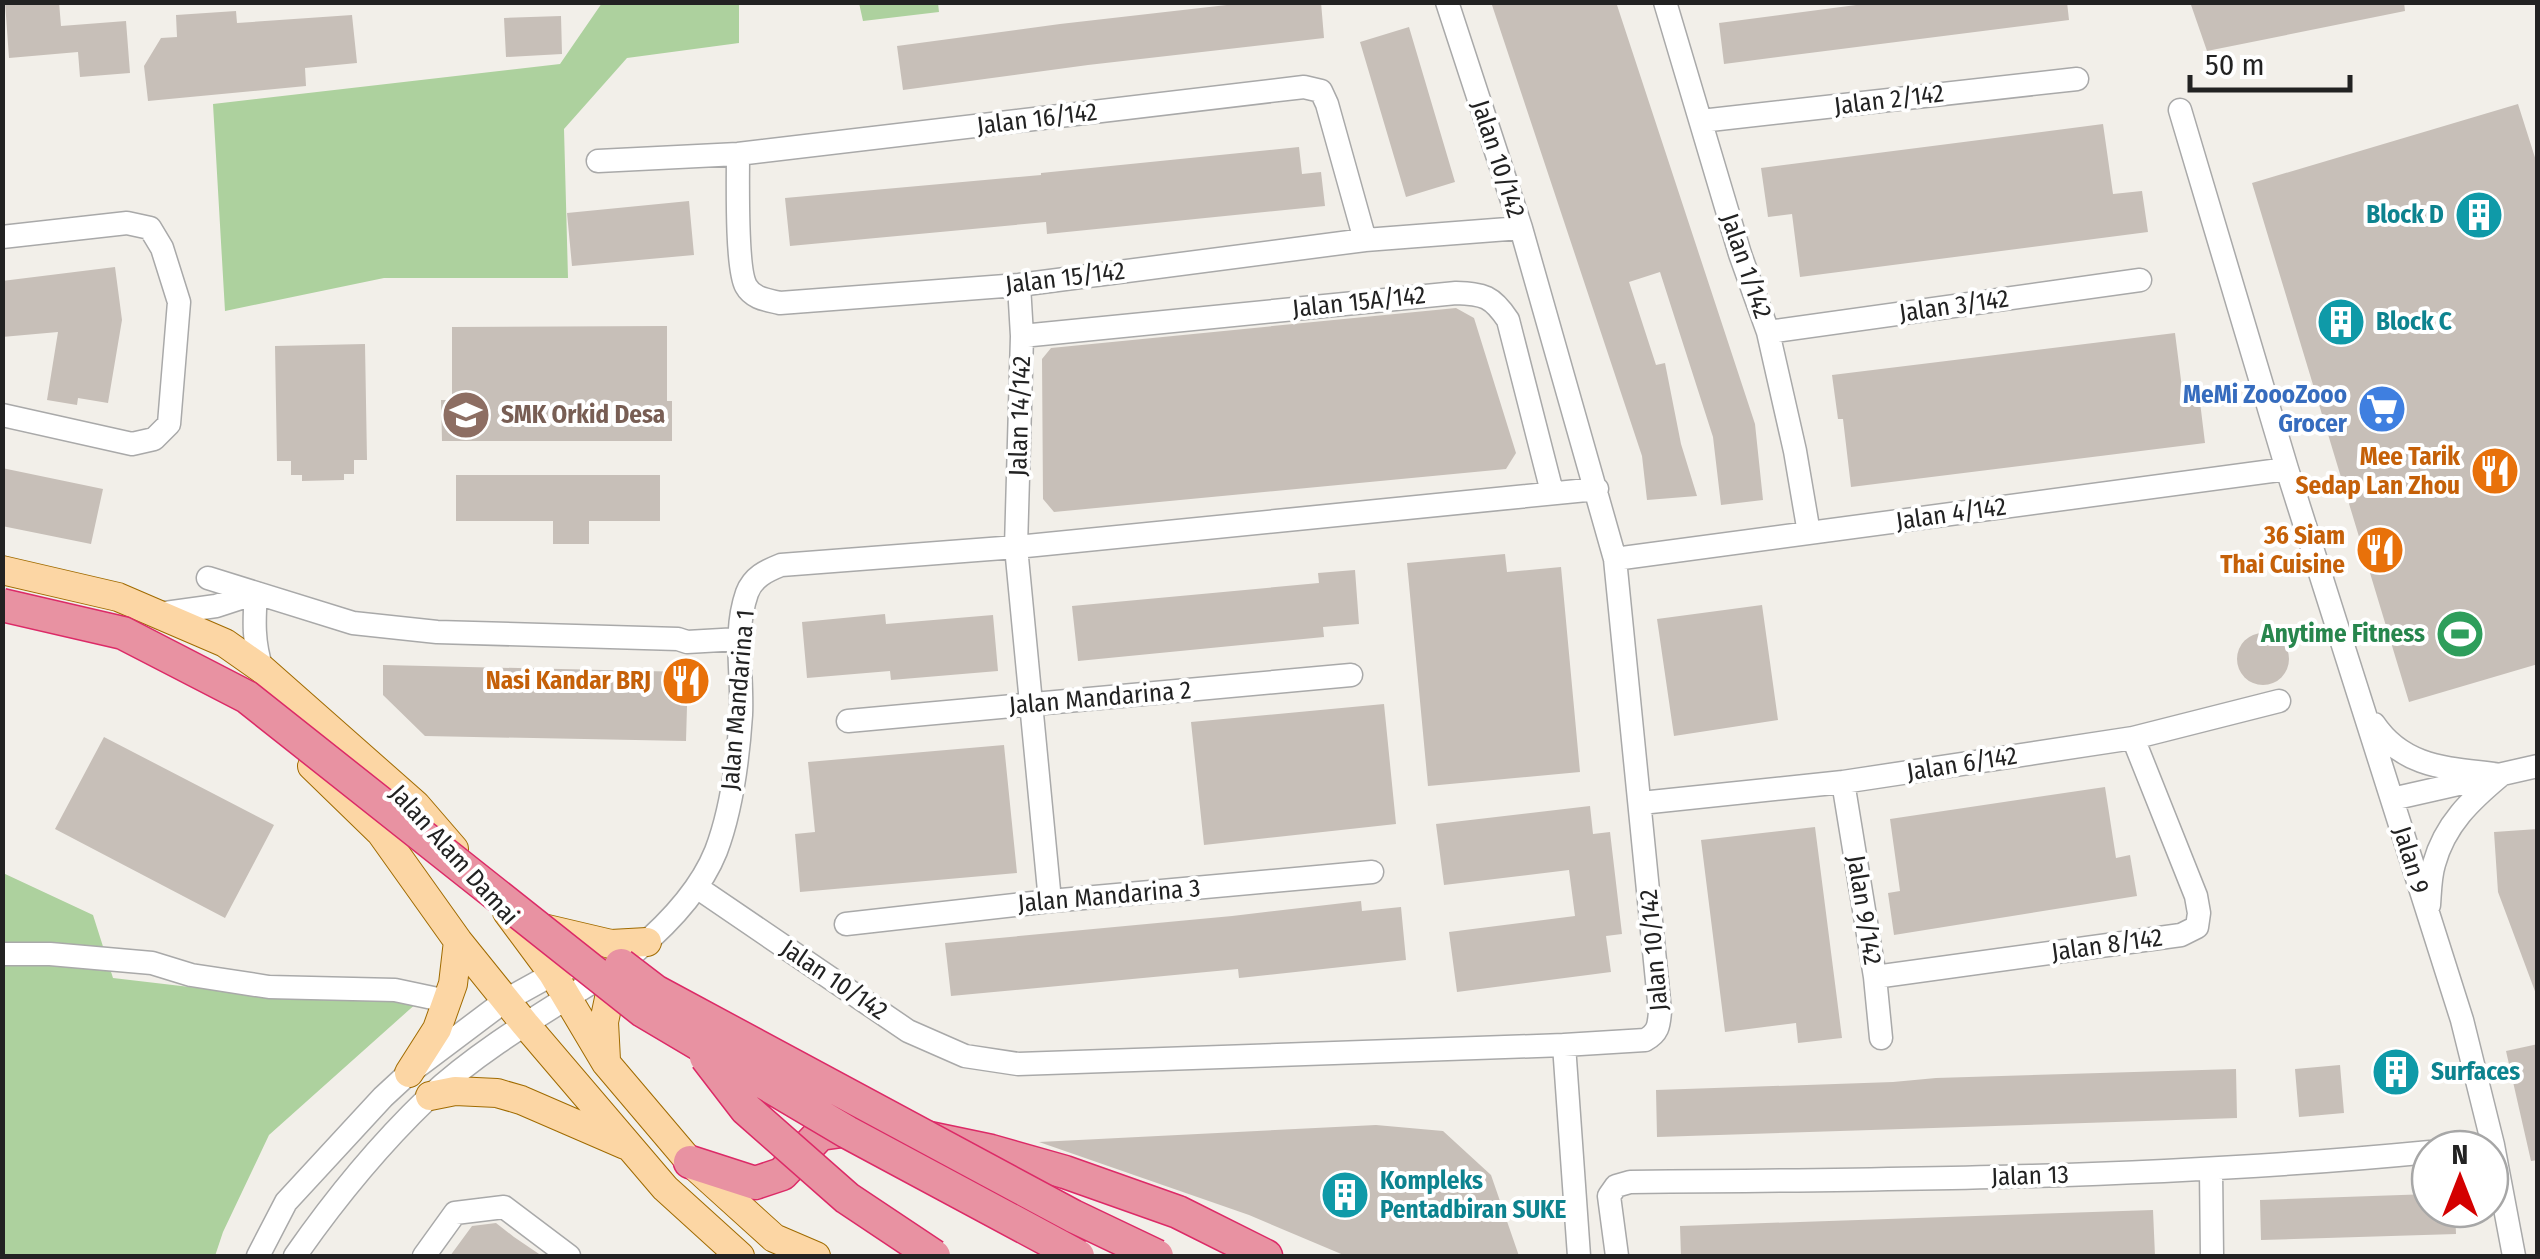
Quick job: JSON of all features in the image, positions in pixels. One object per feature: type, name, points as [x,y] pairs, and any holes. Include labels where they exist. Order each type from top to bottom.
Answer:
[{"type":"highway","points":[[2,597],[126,625],[248,688],[654,991],[1073,1216],[1156,1256]]},
{"type":"highway","points":[[2,606],[123,633],[247,697],[643,1011],[847,1132],[1078,1256]]},
{"type":"highway","points":[[654,991],[746,1109],[847,1198],[934,1256]]},
{"type":"highway","points":[[690,1162],[756,1182],[782,1174],[820,1134],[864,1128],[905,1133],[1065,1172],[1178,1212],[1266,1256]]},
{"type":"main road","name":"Jalan Alam Damai","points":[[2,570],[118,597],[226,643],[262,669],[416,805],[513,919],[560,986],[606,1063],[690,1162],[774,1238],[816,1256]]},
{"type":"main road","name":"Jalan Alam Damai","points":[[2,606],[72,624],[146,654],[198,679],[264,724],[381,833],[458,941],[525,1024],[665,1188],[740,1256]]},
{"type":"main road","points":[[513,919],[611,944],[647,942]]},
{"type":"main road","points":[[409,1074],[437,1029],[447,1002],[458,941]]},
{"type":"main road","points":[[606,1063],[604,1022],[615,968]]},
{"type":"main road","points":[[430,1096],[497,1092],[631,1148]]},
{"type":"street","name":"Jalan 10/142","points":[[698,888],[908,1030],[964,1056],[1018,1064],[1564,1045],[1645,1040],[1655,1034],[1660,1011],[1615,559],[1521,228],[1447,2]]},
{"type":"street","name":"Jalan 1/142","points":[[1665,2],[1740,254],[1768,332],[1796,451],[1809,533]]},
{"type":"street","name":"Jalan 2/142","points":[[1701,122],[2077,78]]},
{"type":"street","name":"Jalan 16/142","points":[[598,162],[738,154],[1304,88],[1322,91],[1365,240]]},
{"type":"street","name":"Jalan 9","points":[[2180,110],[2287,468],[2462,1020],[2488,1129]]},
{"type":"street","name":"Jalan 15/142","points":[[738,154],[741,268],[747,288],[758,298],[780,303],[1020,285],[1365,240],[1521,228]]},
{"type":"street","points":[[2,237],[127,223],[150,228],[162,248],[179,302],[170,424],[154,439],[132,444],[2,415]]},
{"type":"street","name":"Jalan 3/142","points":[[1768,332],[2140,280]]},
{"type":"street","name":"Jalan 14/142","points":[[1016,547],[1020,285]]},
{"type":"street","name":"Jalan 15A/142","points":[[1022,336],[1456,293],[1480,294],[1497,302],[1508,320],[1552,492]]},
{"type":"street","name":"Jalan 4/142","points":[[1615,559],[2287,468]]},
{"type":"street","name":"Jalan Mandarina 1","points":[[560,986],[615,968],[647,942],[698,888],[716,851],[729,809],[741,714],[739,639],[748,591],[761,574],[781,565],[1016,547],[1596,489]]},
{"type":"street","points":[[1016,547],[1050,902]]},
{"type":"street","points":[[208,578],[353,624],[437,632],[687,642],[739,639]]},
{"type":"street","points":[[158,614],[216,606],[256,593]]},
{"type":"street","points":[[256,593],[253,625],[255,650],[262,669]]},
{"type":"street","name":"Jalan Mandarina 2","points":[[848,721],[1351,675]]},
{"type":"street","name":"Jalan 6/142","points":[[1641,803],[1843,782],[2133,738],[2279,702]]},
{"type":"street","points":[[2364,709],[2384,739],[2403,755],[2424,763],[2502,774]]},
{"type":"street","name":"Jalan 8/142","points":[[1875,977],[2182,935],[2198,926],[2196,896],[2133,738]]},
{"type":"street","points":[[2392,799],[2538,766]]},
{"type":"street","points":[[2428,914],[2434,865],[2448,832],[2468,802],[2502,774]]},
{"type":"street","name":"Jalan 9/142","points":[[1843,782],[1875,977],[1881,1038]]},
{"type":"street","name":"Jalan Mandarina 3","points":[[846,924],[1372,872]]},
{"type":"street","name":"Jalan Mandarina 1","points":[[560,986],[647,942]]},
{"type":"street","points":[[2,954],[50,954],[152,964],[191,975],[269,986],[395,990],[447,1002]]},
{"type":"street","points":[[258,1256],[286,1202],[382,1097],[506,1000],[560,986]]},
{"type":"street","points":[[295,1256],[357,1174],[430,1096],[525,1024],[560,986]]},
{"type":"street","points":[[1564,1045],[1579,1256]]},
{"type":"street","name":"Jalan 13","points":[[1617,1256],[1609,1196],[1616,1186],[1630,1182],[1920,1180],[2211,1170],[2410,1154]]},
{"type":"street","points":[[2211,1170],[2212,1256]]},
{"type":"street","points":[[424,1256],[455,1213],[504,1207],[569,1256]]},
{"type":"street","name":"Jalan 9","points":[[2509,1229],[2514,1256]]},
{"type":"green space","points":[[602,3],[739,3],[739,43],[627,58],[564,129],[568,278],[384,278],[225,311],[213,104],[560,64]]},
{"type":"green space","points":[[859,3],[938,3],[939,12],[863,21]]},
{"type":"green space","points":[[3,873],[93,915],[113,978],[266,996],[419,1001],[269,1135],[215,1256],[3,1256]]},
{"type":"building","points":[[5,2],[59,2],[61,26],[126,21],[130,73],[80,77],[78,52],[9,58]]},
{"type":"building","points":[[1253,2],[1321,2],[1324,38],[903,90],[897,46]]},
{"type":"building","points":[[1491,2],[1616,2],[1755,424],[1763,500],[1721,505],[1713,437],[1660,272],[1629,282],[1656,365],[1665,363],[1681,444],[1697,496],[1647,500],[1642,456]]},
{"type":"building","points":[[1879,2],[2067,2],[2069,20],[1724,64],[1719,23]]},
{"type":"building","points":[[2190,2],[2404,2],[2405,11],[2207,51]]},
{"type":"building","points":[[236,11],[237,23],[352,15],[357,63],[305,68],[306,86],[148,101],[144,66],[161,38],[177,37],[176,15]]},
{"type":"building","points":[[561,16],[562,54],[506,57],[504,18]]},
{"type":"building","points":[[1409,27],[1455,182],[1406,197],[1360,42]]},
{"type":"building","points":[[2518,104],[2538,167],[2538,664],[2409,702],[2252,183]]},
{"type":"building","points":[[2103,124],[2113,194],[2142,191],[2148,232],[1800,277],[1792,214],[1768,217],[1761,168]]},
{"type":"building","points":[[1299,147],[1302,174],[1321,172],[1325,206],[1047,234],[1046,222],[790,246],[785,198]]},
{"type":"building","points":[[689,201],[694,255],[572,266],[567,213]]},
{"type":"building","points":[[115,267],[122,320],[108,403],[78,398],[77,405],[47,400],[58,332],[2,337],[2,281]]},
{"type":"building","points":[[1456,308],[1474,318],[1516,453],[1506,469],[1054,512],[1043,499],[1042,359],[1051,348]]},
{"type":"building","points":[[667,326],[667,401],[672,401],[672,441],[442,441],[441,400],[452,400],[452,327]]},
{"type":"building","points":[[2175,333],[2184,404],[2200,402],[2205,443],[1851,487],[1843,419],[1838,419],[1832,375]]},
{"type":"building","points":[[365,344],[367,460],[354,460],[354,474],[344,474],[344,480],[302,481],[302,475],[291,475],[291,461],[277,461],[275,346]]},
{"type":"building","points":[[2,468],[103,489],[91,544],[2,526]]},
{"type":"building","points":[[456,475],[660,475],[660,521],[589,521],[589,544],[553,544],[553,521],[456,521]]},
{"type":"building","points":[[1505,554],[1507,572],[1561,567],[1580,772],[1428,786],[1407,563]]},
{"type":"building","points":[[1355,570],[1359,624],[1323,627],[1324,637],[1078,661],[1072,606],[1319,583],[1318,573]]},
{"type":"building","points":[[1762,605],[1778,720],[1674,736],[1657,619]]},
{"type":"building","points":[[885,614],[886,624],[993,615],[998,671],[891,680],[890,671],[807,678],[802,622]]},
{"type":"building","points":[[2263,633],[2281,641],[2289,659],[2281,677],[2263,685],[2245,677],[2237,659],[2245,641]]},
{"type":"building","points":[[383,665],[688,672],[686,741],[425,736],[383,695]]},
{"type":"building","points":[[1384,704],[1396,824],[1204,845],[1191,722]]},
{"type":"building","points":[[104,737],[274,825],[225,918],[55,829]]},
{"type":"building","points":[[1004,745],[1017,873],[800,892],[795,834],[815,832],[808,762]]},
{"type":"building","points":[[2105,787],[2116,858],[2130,855],[2137,896],[1894,935],[1888,893],[1900,891],[1890,819]]},
{"type":"building","points":[[1590,806],[1593,834],[1610,832],[1622,934],[1606,936],[1611,972],[1457,992],[1449,932],[1575,916],[1569,870],[1444,885],[1436,824]]},
{"type":"building","points":[[1815,827],[1842,1038],[1798,1043],[1796,1023],[1725,1032],[1701,840]]},
{"type":"building","points":[[2538,829],[2536,994],[2498,892],[2494,832]]},
{"type":"building","points":[[1361,901],[1362,911],[1401,907],[1406,960],[1239,978],[1238,969],[951,996],[945,943]]},
{"type":"building","points":[[2538,1044],[2538,1160],[2531,1161],[2506,1051]]},
{"type":"building","name":"Surfaces","points":[[2414,1056],[2419,1081],[2377,1089],[2373,1063]]},
{"type":"building","points":[[2340,1065],[2344,1113],[2299,1117],[2295,1069]]},
{"type":"building","points":[[2236,1069],[2237,1118],[1657,1137],[1656,1090]]},
{"type":"building","name":"Kompleks Pentadbiran SUKE","points":[[1376,1125],[1443,1131],[1491,1175],[1519,1256],[1346,1256],[1249,1215],[1039,1142]]},
{"type":"building","points":[[2410,1195],[2410,1229],[2456,1229],[2456,1234],[2261,1240],[2260,1200]]},
{"type":"building","points":[[2153,1210],[2155,1256],[1681,1256],[1680,1226]]},
{"type":"building","points":[[496,1223],[542,1256],[450,1256],[472,1226]]},
{"type":"place","name":"Block D","points":[[2479,215]]},
{"type":"place","name":"Block C","points":[[2341,322]]},
{"type":"place","name":"MeMi ZoooZooo Grocer","points":[[2382,409]]},
{"type":"place","name":"SMK Orkid Desa","points":[[466,415]]},
{"type":"place","name":"Mee Tarik Sedap Lan Zhou","points":[[2495,471]]},
{"type":"place","name":"36 Siam Thai Cuisine","points":[[2380,550]]},
{"type":"place","name":"Anytime Fitness","points":[[2460,634]]},
{"type":"place","name":"Nasi Kandar BRJ","points":[[686,681]]},
{"type":"place","name":"Surfaces","points":[[2396,1072]]},
{"type":"place","name":"Kompleks Pentadbiran SUKE","points":[[1345,1195]]}]
